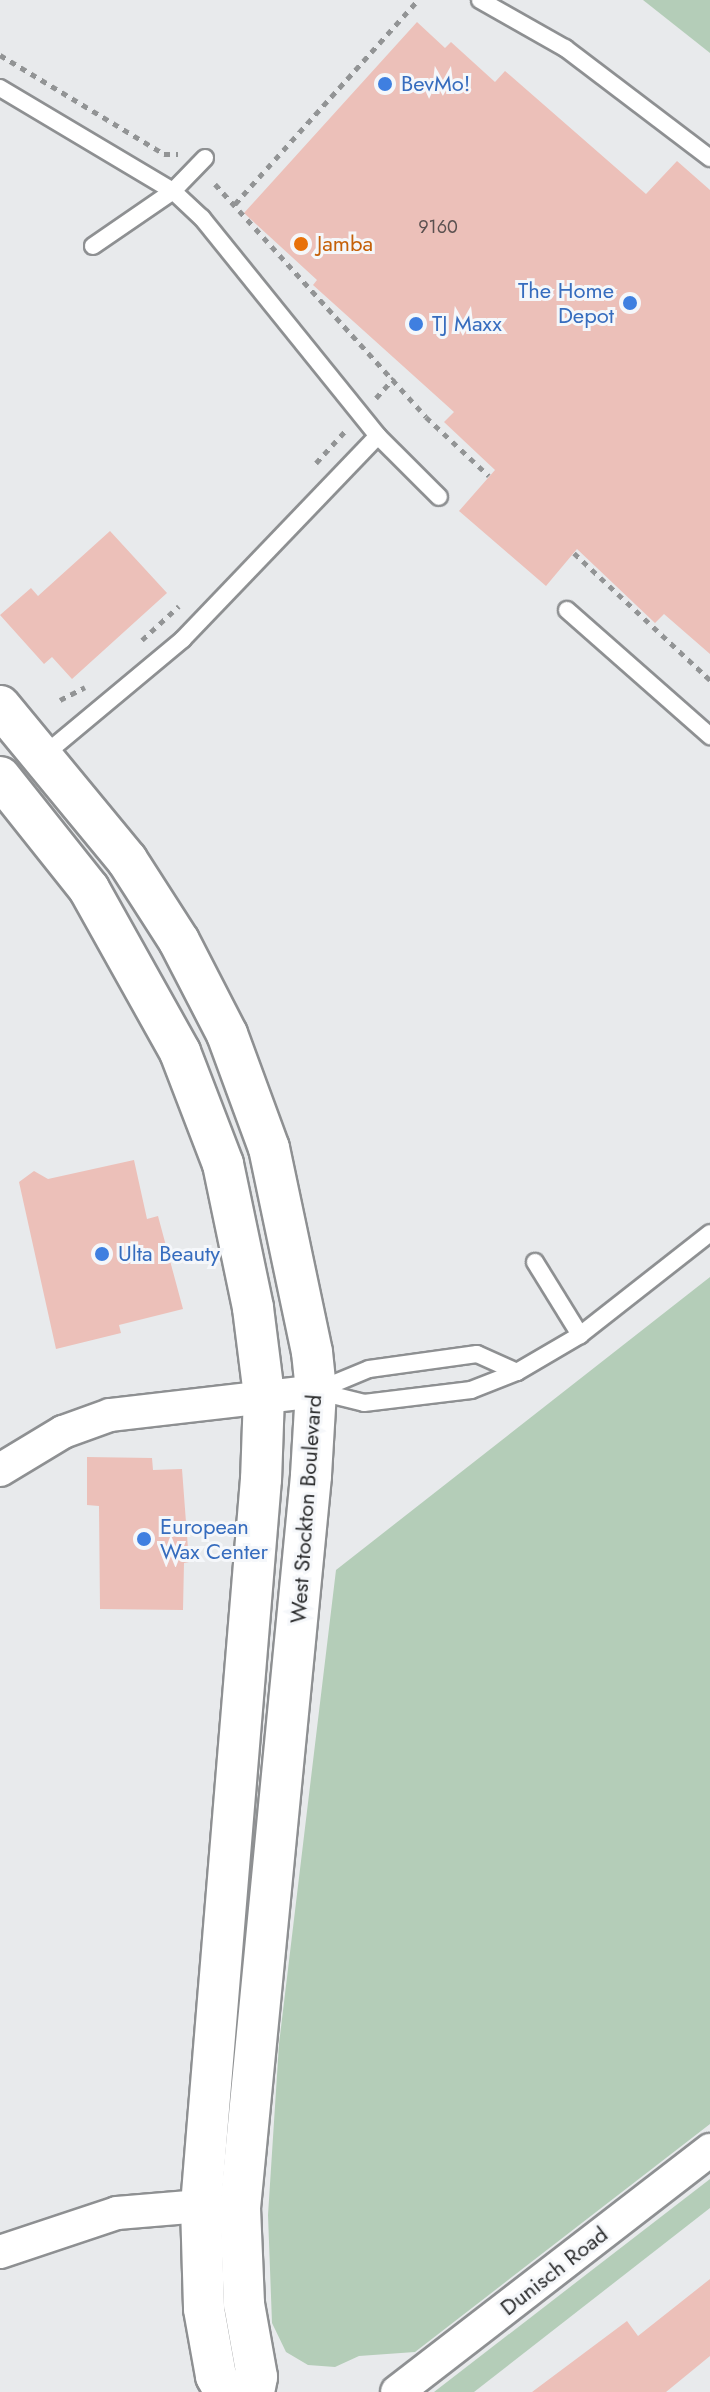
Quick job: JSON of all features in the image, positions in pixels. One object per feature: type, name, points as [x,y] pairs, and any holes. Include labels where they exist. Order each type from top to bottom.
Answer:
[{"type":"street","name":"West Stockton Boulevard","points":[[0,706],[44,755],[134,872],[227,1034],[273,1162],[316,1391],[240,2208],[244,2304],[257,2377],[254,2392]]},
{"type":"street","points":[[2,784],[89,889],[143,980],[205,1108],[223,1164],[253,1308],[264,1395],[201,2206],[204,2309],[216,2376],[225,2392]]},
{"type":"street","points":[[0,1470],[63,1432],[110,1415],[316,1391]]},
{"type":"street","name":"Dunisch Road","points":[[397,2392],[710,2150]]},
{"type":"street","points":[[0,2252],[107,2215],[201,2206]]},
{"type":"lane","points":[[480,0],[565,48],[710,158]]},
{"type":"lane","points":[[0,88],[173,191],[202,218],[378,436],[439,497]]},
{"type":"lane","points":[[93,246],[173,191],[205,158]]},
{"type":"lane","points":[[44,755],[183,639],[378,436]]},
{"type":"lane","points":[[567,610],[710,736]]},
{"type":"lane","points":[[316,1391],[364,1403],[471,1390],[517,1372],[580,1335],[710,1233]]},
{"type":"lane","points":[[535,1262],[580,1335]]},
{"type":"lane","points":[[316,1391],[369,1369],[477,1354],[517,1372]]},
{"type":"path","points":[[235,204],[418,0]]},
{"type":"path","points":[[0,55],[164,154],[179,155]]},
{"type":"path","points":[[215,184],[394,378],[426,417],[489,476]]},
{"type":"path","points":[[309,471],[394,378]]},
{"type":"path","points":[[574,553],[710,680]]},
{"type":"path","points":[[138,643],[185,600]]},
{"type":"path","points":[[60,700],[90,684]]},
{"type":"green space","points":[[643,0],[710,0],[710,53]]},
{"type":"green space","points":[[710,1277],[710,2124],[415,2352],[359,2356],[335,2367],[308,2365],[286,2352],[272,2323],[268,2215],[279,2044],[336,1570]]},
{"type":"green space","points":[[710,2179],[710,2208],[474,2392],[434,2392]]},
{"type":"building","points":[[417,22],[445,48],[451,42],[495,82],[505,71],[646,194],[677,161],[710,190],[710,654],[664,614],[655,623],[577,549],[546,586],[459,511],[495,470],[444,422],[454,412],[313,285],[317,280],[244,213]]},
{"type":"building","points":[[110,531],[167,593],[72,679],[52,657],[44,664],[0,615],[31,588],[38,596]]},
{"type":"building","name":"Ulta Beauty","points":[[134,1160],[147,1219],[158,1216],[183,1309],[119,1325],[121,1333],[56,1349],[19,1182],[34,1171],[48,1179]]},
{"type":"building","name":"European Wax Center","points":[[87,1457],[152,1458],[153,1470],[182,1469],[189,1562],[184,1563],[183,1610],[100,1609],[99,1506],[87,1505]]},
{"type":"building","points":[[710,2279],[710,2356],[666,2392],[532,2392],[627,2321],[638,2336]]},
{"type":"place","name":"BevMo!","points":[[385,84]]},
{"type":"place","name":"Jamba","points":[[301,244]]},
{"type":"place","name":"The Home Depot","points":[[630,303]]},
{"type":"place","name":"TJ Maxx","points":[[416,324]]},
{"type":"place","name":"Ulta Beauty","points":[[102,1254]]},
{"type":"place","name":"European Wax Center","points":[[144,1539]]}]
